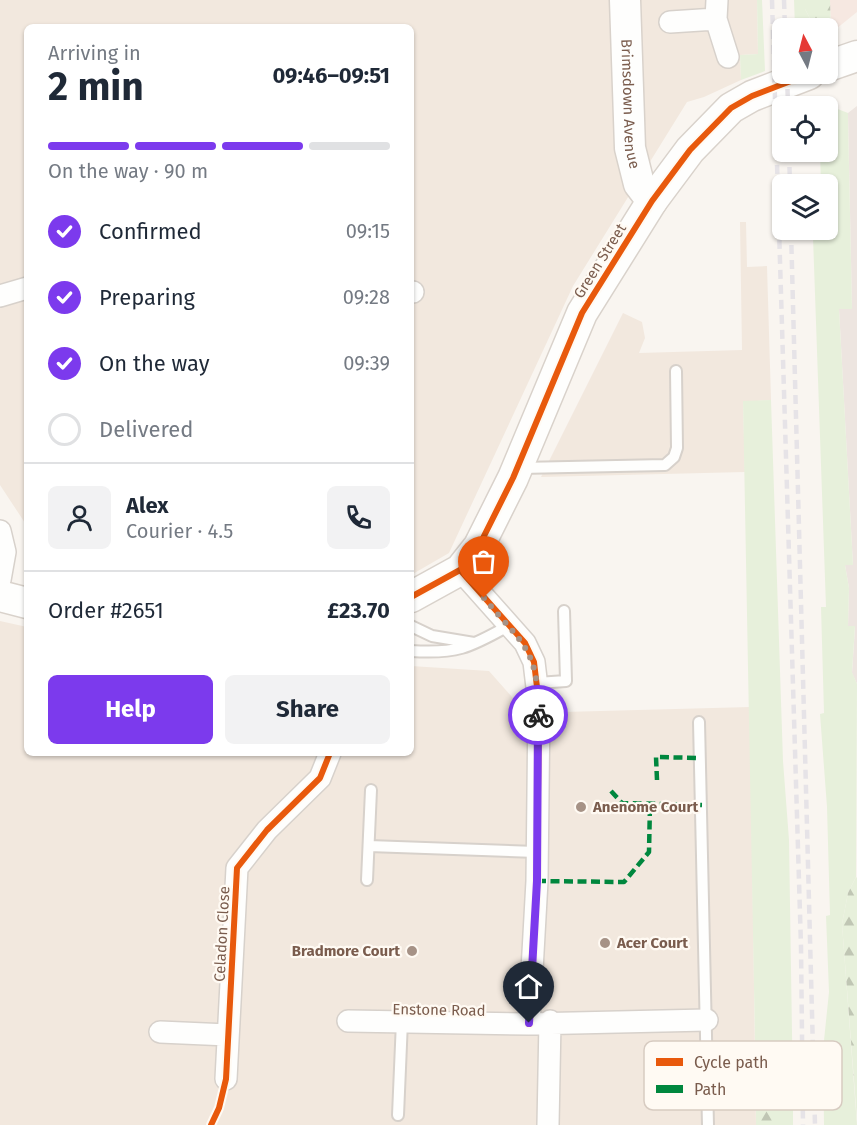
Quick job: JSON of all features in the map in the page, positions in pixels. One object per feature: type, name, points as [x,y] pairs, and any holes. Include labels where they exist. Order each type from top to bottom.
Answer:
[{"type":"street","name":"Brimsdown Avenue","points":[[625,0],[630,147],[639,184],[652,201]]},
{"type":"street","points":[[670,22],[717,10],[728,57]]},
{"type":"street","points":[[838,63],[857,56]]},
{"type":"street","name":"Green Street","points":[[414,595],[460,570],[479,546],[517,468],[582,313],[652,201],[690,150],[719,117],[752,96],[783,84]]},
{"type":"street","points":[[0,296],[24,289]]},
{"type":"street","points":[[0,531],[5,552],[0,580]]},
{"type":"street","points":[[460,570],[525,643],[534,662],[537,683],[536,852],[529,1023]]},
{"type":"street","points":[[0,596],[24,602]]},
{"type":"street","name":"Celadon Close","points":[[226,1079],[237,868],[267,830],[320,778],[329,756]]},
{"type":"street","name":"Enstone Road","points":[[348,1021],[529,1023],[706,1020]]},
{"type":"street","points":[[548,1125],[550,1021]]},
{"type":"street","points":[[160,1032],[228,1035]]},
{"type":"lane","points":[[517,468],[664,465],[674,458],[677,448],[676,371]]},
{"type":"lane","points":[[537,683],[566,681],[564,611]]},
{"type":"lane","points":[[414,651],[455,651],[477,644],[508,626]]},
{"type":"lane","points":[[414,627],[432,636],[477,644]]},
{"type":"lane","points":[[699,722],[706,1041]]},
{"type":"lane","points":[[367,880],[372,790]]},
{"type":"lane","points":[[369,846],[536,852]]},
{"type":"lane","points":[[398,1115],[402,1021]]},
{"type":"lane","points":[[708,1110],[708,1125]]},
{"type":"shaded area","points":[[0,0],[757,0],[758,54],[740,55],[741,80],[687,102],[573,286],[449,553],[414,573],[414,24],[24,24],[24,521],[0,485]]},
{"type":"shaded area","points":[[830,0],[857,0],[857,12],[838,27],[838,18],[831,18]]},
{"type":"shaded area","points":[[857,106],[857,684],[852,673],[855,627],[848,627],[849,588],[845,565],[853,565],[839,309],[852,309],[848,113]]},
{"type":"shaded area","points":[[740,222],[746,222],[747,267],[767,266],[771,400],[743,402],[745,472],[541,477],[623,313],[642,322],[645,338],[639,353],[742,350]]},
{"type":"shaded area","points":[[0,621],[24,626],[24,756],[414,756],[414,666],[489,671],[526,713],[750,707],[755,1041],[644,1041],[644,1110],[756,1110],[756,1125],[0,1125]]},
{"type":"green space","points":[[757,0],[762,0],[765,71],[741,80],[740,55],[758,54]]},
{"type":"green space","points":[[794,0],[805,0],[805,9],[810,18],[795,18]]},
{"type":"green space","points":[[805,0],[830,0],[831,18],[810,18],[805,9]]},
{"type":"green space","points":[[838,109],[848,113],[852,309],[839,309],[853,565],[845,565],[849,588],[848,626],[855,626],[852,672],[857,684],[856,877],[848,893],[842,924],[857,1125],[824,1125],[824,1110],[842,1110],[842,1041],[824,1041],[829,992],[826,916],[830,915],[827,807],[820,714],[824,713],[821,607],[826,607],[813,240],[838,240],[838,174],[821,174],[820,162],[838,162]]},
{"type":"green space","points":[[771,400],[783,761],[789,840],[792,1041],[755,1041],[743,401]]},
{"type":"green space","points":[[856,877],[857,1120],[842,924],[848,893]]},
{"type":"green space","points":[[756,1110],[793,1110],[793,1125],[756,1125]]},
{"type":"railway","points":[[772,0],[802,1041]]},
{"type":"railway","points":[[784,0],[785,18]]},
{"type":"railway","points":[[787,84],[788,96]]},
{"type":"railway","points":[[789,162],[790,174]]},
{"type":"railway","points":[[791,240],[813,1041]]},
{"type":"railway","points":[[803,1110],[803,1125]]},
{"type":"railway","points":[[815,1110],[815,1125]]},
{"type":"marked path","points":[[657,780],[656,757],[700,758]]},
{"type":"marked path","points":[[611,791],[622,803],[702,805]]},
{"type":"marked path","points":[[537,881],[624,882],[649,852],[650,804]]},
{"type":"cycle path","points":[[414,595],[460,570],[479,546],[513,478],[582,313],[652,201],[690,150],[731,108],[752,96],[783,84]]},
{"type":"cycle path","points":[[460,570],[525,643],[534,662],[539,704],[537,881],[529,1024]]},
{"type":"cycle path","points":[[211,1125],[219,1108],[226,1079],[237,868],[267,830],[320,778],[329,756]]},
{"type":"way so far","points":[[484,598],[525,643],[534,662],[538,715]]},
{"type":"place","name":"Anenome Court","points":[[581,807]]},
{"type":"place","name":"Acer Court","points":[[605,943]]},
{"type":"place","name":"Bradmore Court","points":[[412,951]]},
{"type":"route","points":[[529,1023],[537,881],[538,715]]}]
